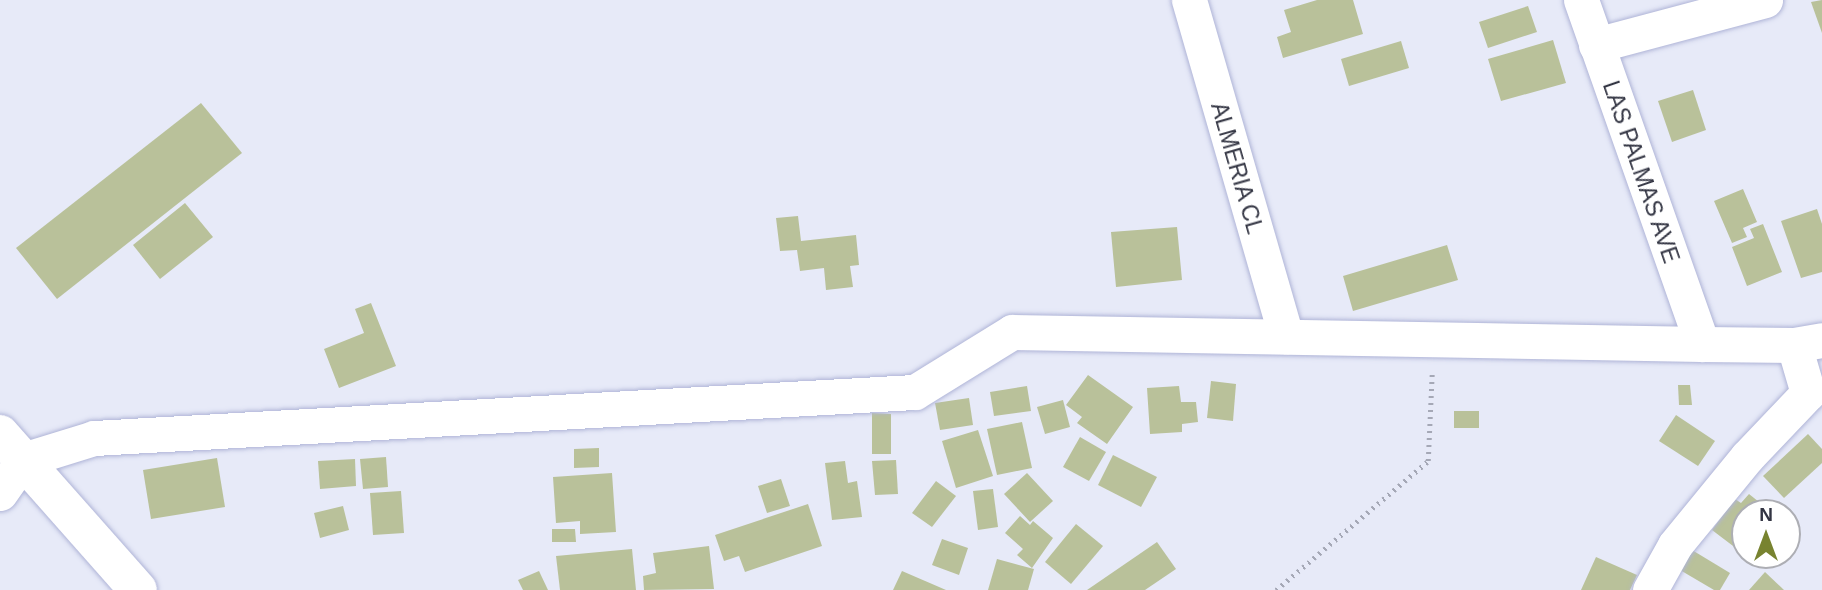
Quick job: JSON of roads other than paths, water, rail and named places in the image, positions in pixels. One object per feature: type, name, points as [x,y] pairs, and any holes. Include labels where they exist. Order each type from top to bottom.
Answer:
[{"type":"street","name":"ALMERIA CL","points":[[1189,0],[1286,336]]},
{"type":"street","name":"LAS PALMAS AVE","points":[[1581,0],[1702,344]]},
{"type":"street","points":[[1596,45],[1766,0]]},
{"type":"street","points":[[11,447],[94,438],[915,392],[1012,332],[1702,344],[1808,342],[1815,405],[1747,457],[1675,545],[1650,590]]},
{"type":"street","points":[[0,492],[11,447]]},
{"type":"street","points":[[11,447],[138,590]]}]
